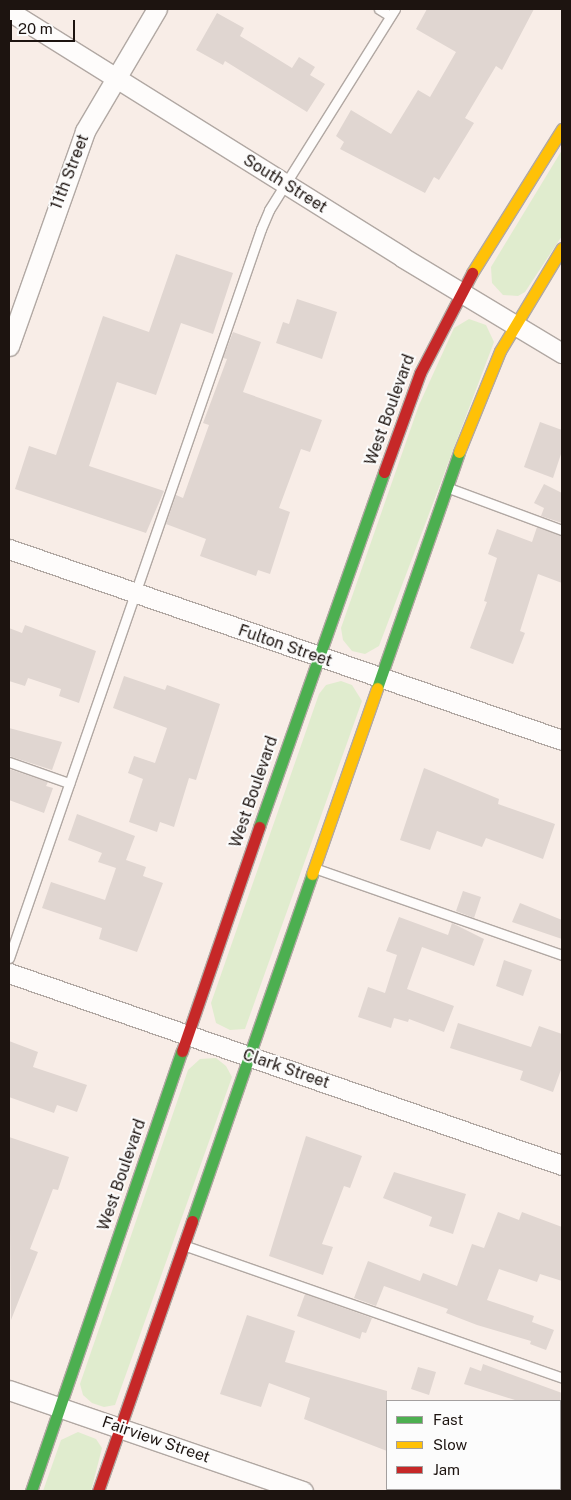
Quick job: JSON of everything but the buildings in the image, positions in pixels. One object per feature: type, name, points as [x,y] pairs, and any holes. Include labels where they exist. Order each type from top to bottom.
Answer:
[{"type":"street","name":"11th Street","points":[[9,346],[73,160],[115,76],[157,9]]},
{"type":"street","name":"South Street","points":[[9,11],[285,184],[562,353]]},
{"type":"street","name":"West Boulevard","points":[[31,1491],[317,657],[420,373],[460,292],[562,129]]},
{"type":"street","points":[[98,1491],[446,487],[486,380],[515,324],[562,248]]},
{"type":"street","name":"Fulton Street","points":[[9,549],[317,657],[562,740]]},
{"type":"street","name":"Clark Street","points":[[9,973],[562,1165]]},
{"type":"street","name":"Fairview Street","points":[[9,1390],[303,1491]]},
{"type":"lane","points":[[9,958],[261,229],[285,184],[393,12],[379,9]]},
{"type":"lane","points":[[446,487],[562,530]]},
{"type":"lane","points":[[9,762],[69,783]]},
{"type":"lane","points":[[314,868],[562,955]]},
{"type":"lane","points":[[183,1246],[562,1378]]},
{"type":"green space","points":[[562,150],[562,236],[525,292],[518,296],[503,295],[492,283],[491,267]]},
{"type":"green space","points":[[469,319],[486,325],[494,342],[379,646],[365,654],[352,651],[343,640],[341,628],[419,405],[454,328]]},
{"type":"green space","points":[[341,681],[352,685],[362,701],[245,1029],[230,1030],[216,1023],[211,1003],[319,694],[326,685]]},
{"type":"green space","points":[[216,1058],[226,1066],[232,1077],[115,1405],[104,1407],[92,1403],[83,1395],[80,1384],[188,1070],[200,1059]]},
{"type":"green space","points":[[78,1432],[96,1439],[102,1448],[91,1491],[43,1491],[61,1440]]},
{"type":"traffic: fast","points":[[377,688],[459,452]]},
{"type":"traffic: fast","points":[[259,827],[384,472]]},
{"type":"traffic: fast","points":[[192,1221],[312,874]]},
{"type":"traffic: fast","points":[[31,1491],[182,1051]]},
{"type":"traffic: slow","points":[[472,273],[562,129]]},
{"type":"traffic: slow","points":[[459,452],[500,351],[562,248]]},
{"type":"traffic: slow","points":[[312,874],[377,688]]},
{"type":"traffic: jam","points":[[384,472],[420,373],[472,273]]},
{"type":"traffic: jam","points":[[182,1051],[259,827]]},
{"type":"traffic: jam","points":[[98,1491],[192,1221]]}]
